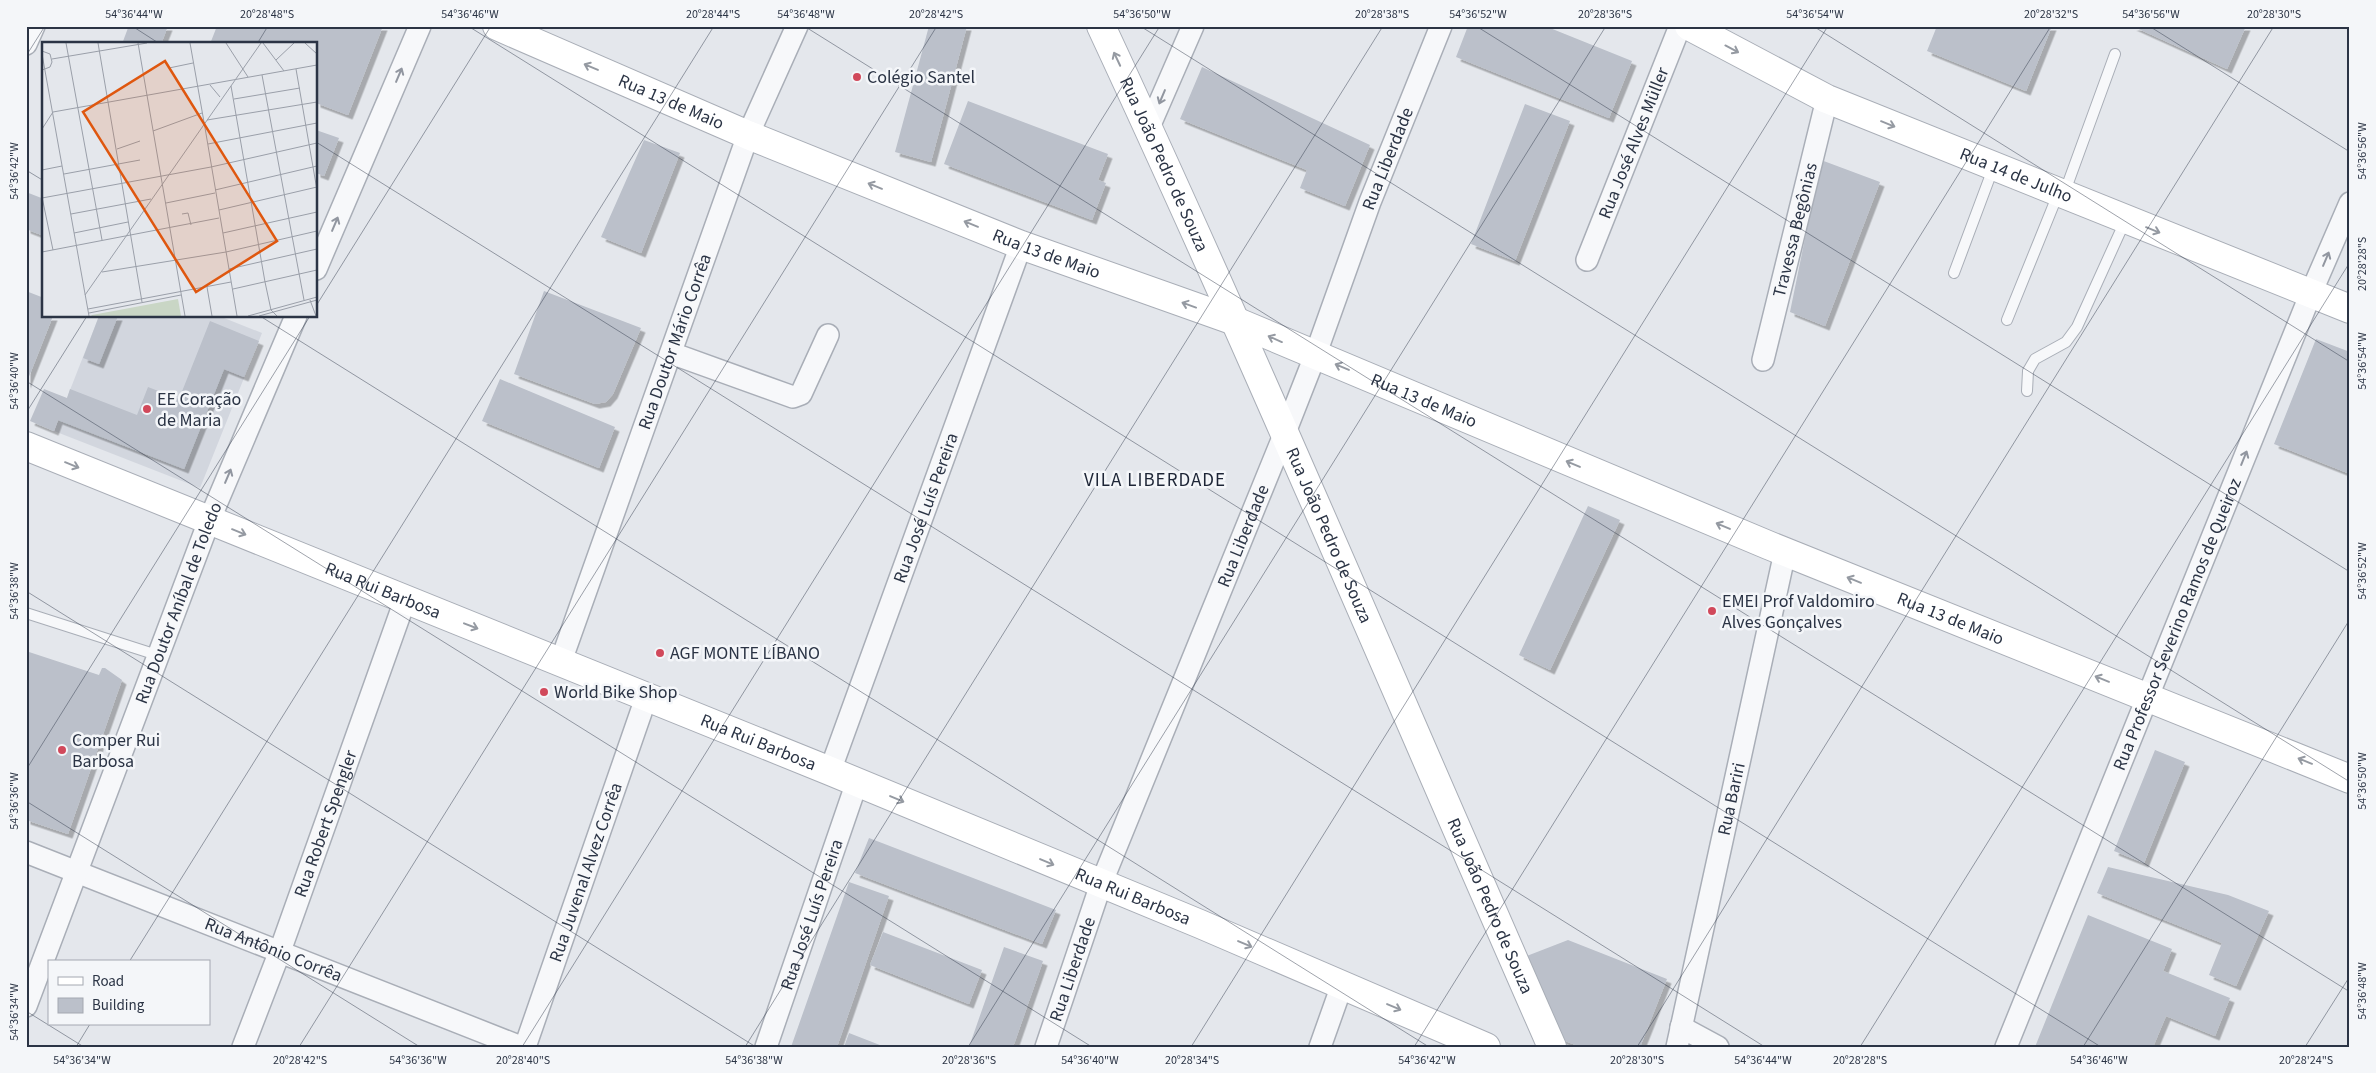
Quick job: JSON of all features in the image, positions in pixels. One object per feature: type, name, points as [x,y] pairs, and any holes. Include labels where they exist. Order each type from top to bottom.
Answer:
[{"type":"street","points":[[26,44],[34,26]]},
{"type":"street","points":[[318,264],[420,26]]},
{"type":"street","name":"Rua 13 de Maio","points":[[497,26],[748,135],[1021,245],[1235,321],[1785,552],[2350,779]]},
{"type":"street","name":"Rua Doutor Mário Corrêa","points":[[561,661],[748,135],[797,26]]},
{"type":"street","name":"Rua João Pedro de Souza","points":[[1101,26],[1149,127],[1235,321],[1552,1047]]},
{"type":"street","points":[[1149,127],[1193,26]]},
{"type":"street","name":"Rua Liberdade","points":[[1046,1047],[1101,884],[1284,435],[1315,356],[1370,202],[1441,26]]},
{"type":"street","name":"Rua José Alves Müller","points":[[1587,260],[1680,26]]},
{"type":"street","name":"Rua 14 de Julho","points":[[1688,26],[1827,100],[2350,309]]},
{"type":"street","name":"Travessa Begônias","points":[[1763,360],[1827,100]]},
{"type":"street","name":"Rua Professor Severino Ramos de Queiroz","points":[[2006,1047],[2311,293],[2350,203]]},
{"type":"street","name":"Rua José Luís Pereira","points":[[830,771],[1021,245]]},
{"type":"street","name":"Rua Doutor Aníbal de Toledo","points":[[26,1006],[209,521],[295,318]]},
{"type":"street","points":[[671,353],[793,397],[801,394],[828,336]]},
{"type":"street","name":"Rua Rui Barbosa","points":[[26,447],[561,661],[646,698],[857,782],[1486,1047]]},
{"type":"street","name":"Rua Bariri","points":[[1679,1037],[1785,552]]},
{"type":"street","name":"Rua Robert Spengler","points":[[243,1047],[280,951],[405,600]]},
{"type":"street","name":"Rua Juvenal Alvez Corrêa","points":[[523,1047],[646,698]]},
{"type":"street","name":"Rua José Luís Pereira","points":[[766,1047],[857,782]]},
{"type":"street","name":"Rua Antônio Corrêa","points":[[26,852],[523,1047]]},
{"type":"street","points":[[1320,1047],[1342,985]]},
{"type":"street","points":[[1679,1037],[1718,1047]]},
{"type":"lane","points":[[2007,320],[2061,193],[2115,54]]},
{"type":"lane","points":[[1954,272],[1994,166]]},
{"type":"lane","points":[[2027,391],[2028,371],[2036,359],[2066,342],[2077,327],[2126,219]]},
{"type":"lane","points":[[26,613],[157,655]]},
{"type":"shaded area","name":"EE Coração de Maria","points":[[98,318],[224,318],[262,333],[200,488],[54,431]]},
{"type":"building","points":[[123,26],[168,26],[162,42],[123,42],[128,28]]},
{"type":"building","points":[[217,26],[383,26],[348,115],[318,104],[318,42],[211,42]]},
{"type":"building","points":[[929,26],[967,26],[931,162],[895,152]]},
{"type":"building","points":[[1468,26],[1545,26],[1632,61],[1609,118],[1456,57]]},
{"type":"building","points":[[1937,26],[2052,26],[2026,91],[1927,51]]},
{"type":"building","points":[[2132,26],[2246,26],[2227,69]]},
{"type":"building","points":[[1202,67],[1370,145],[1345,206],[1300,188],[1307,170],[1180,119]]},
{"type":"building","points":[[968,101],[1108,154],[1098,180],[1106,183],[1092,220],[944,164]]},
{"type":"building","points":[[1525,104],[1570,121],[1515,261],[1471,244]]},
{"type":"building","points":[[318,131],[339,138],[324,176],[318,174]]},
{"type":"building","points":[[644,140],[680,153],[641,253],[601,237]]},
{"type":"building","points":[[1821,160],[1880,182],[1825,326],[1790,312]]},
{"type":"building","points":[[26,192],[42,198],[42,235],[26,229]]},
{"type":"building","points":[[26,291],[42,297],[42,318],[52,318],[26,384]]},
{"type":"building","points":[[544,291],[641,328],[613,394],[606,402],[595,404],[514,374]]},
{"type":"building","points":[[98,318],[117,318],[99,364],[83,358]]},
{"type":"building","points":[[210,321],[259,341],[244,377],[224,369],[184,469],[58,420],[54,431],[30,421],[44,389],[67,398],[70,389],[137,415],[148,387],[179,399]]},
{"type":"building","points":[[2316,339],[2350,352],[2350,474],[2274,444]]},
{"type":"building","points":[[500,379],[615,427],[599,468],[482,421]]},
{"type":"building","points":[[1588,506],[1620,520],[1550,670],[1519,655]]},
{"type":"building","name":"Comper Rui Barbosa","points":[[26,651],[99,675],[102,668],[105,668],[122,680],[68,834],[26,820]]},
{"type":"building","points":[[2155,750],[2185,762],[2144,863],[2114,851]]},
{"type":"building","points":[[869,838],[1056,910],[1042,944],[855,873]]},
{"type":"building","points":[[2108,867],[2228,895],[2269,911],[2236,986],[2209,975],[2222,943],[2097,893]]},
{"type":"building","points":[[849,882],[889,896],[837,1047],[791,1047]]},
{"type":"building","points":[[2088,915],[2172,949],[2163,971],[2230,998],[2215,1036],[2166,1016],[2153,1047],[2035,1047]]},
{"type":"building","points":[[883,932],[982,970],[969,1004],[870,965]]},
{"type":"building","points":[[1568,940],[1667,979],[1640,1047],[1581,1047],[1552,1036],[1519,959]]},
{"type":"building","points":[[1004,947],[1043,961],[1013,1047],[969,1047]]},
{"type":"building","points":[[849,1033],[885,1047],[844,1047]]},
{"type":"place","name":"Colégio Santel","points":[[857,77]]},
{"type":"place","name":"EE Coração de Maria","points":[[147,409]]},
{"type":"place","name":"EMEI Prof Valdomiro Alves Gonçalves","points":[[1712,611]]},
{"type":"place","name":"AGF MONTE LÍBANO","points":[[660,653]]},
{"type":"place","name":"World Bike Shop","points":[[544,692]]},
{"type":"place","name":"Comper Rui Barbosa","points":[[62,750]]},
{"type":"district","name":"VILA LIBERDADE","points":[[1155,479]]}]
